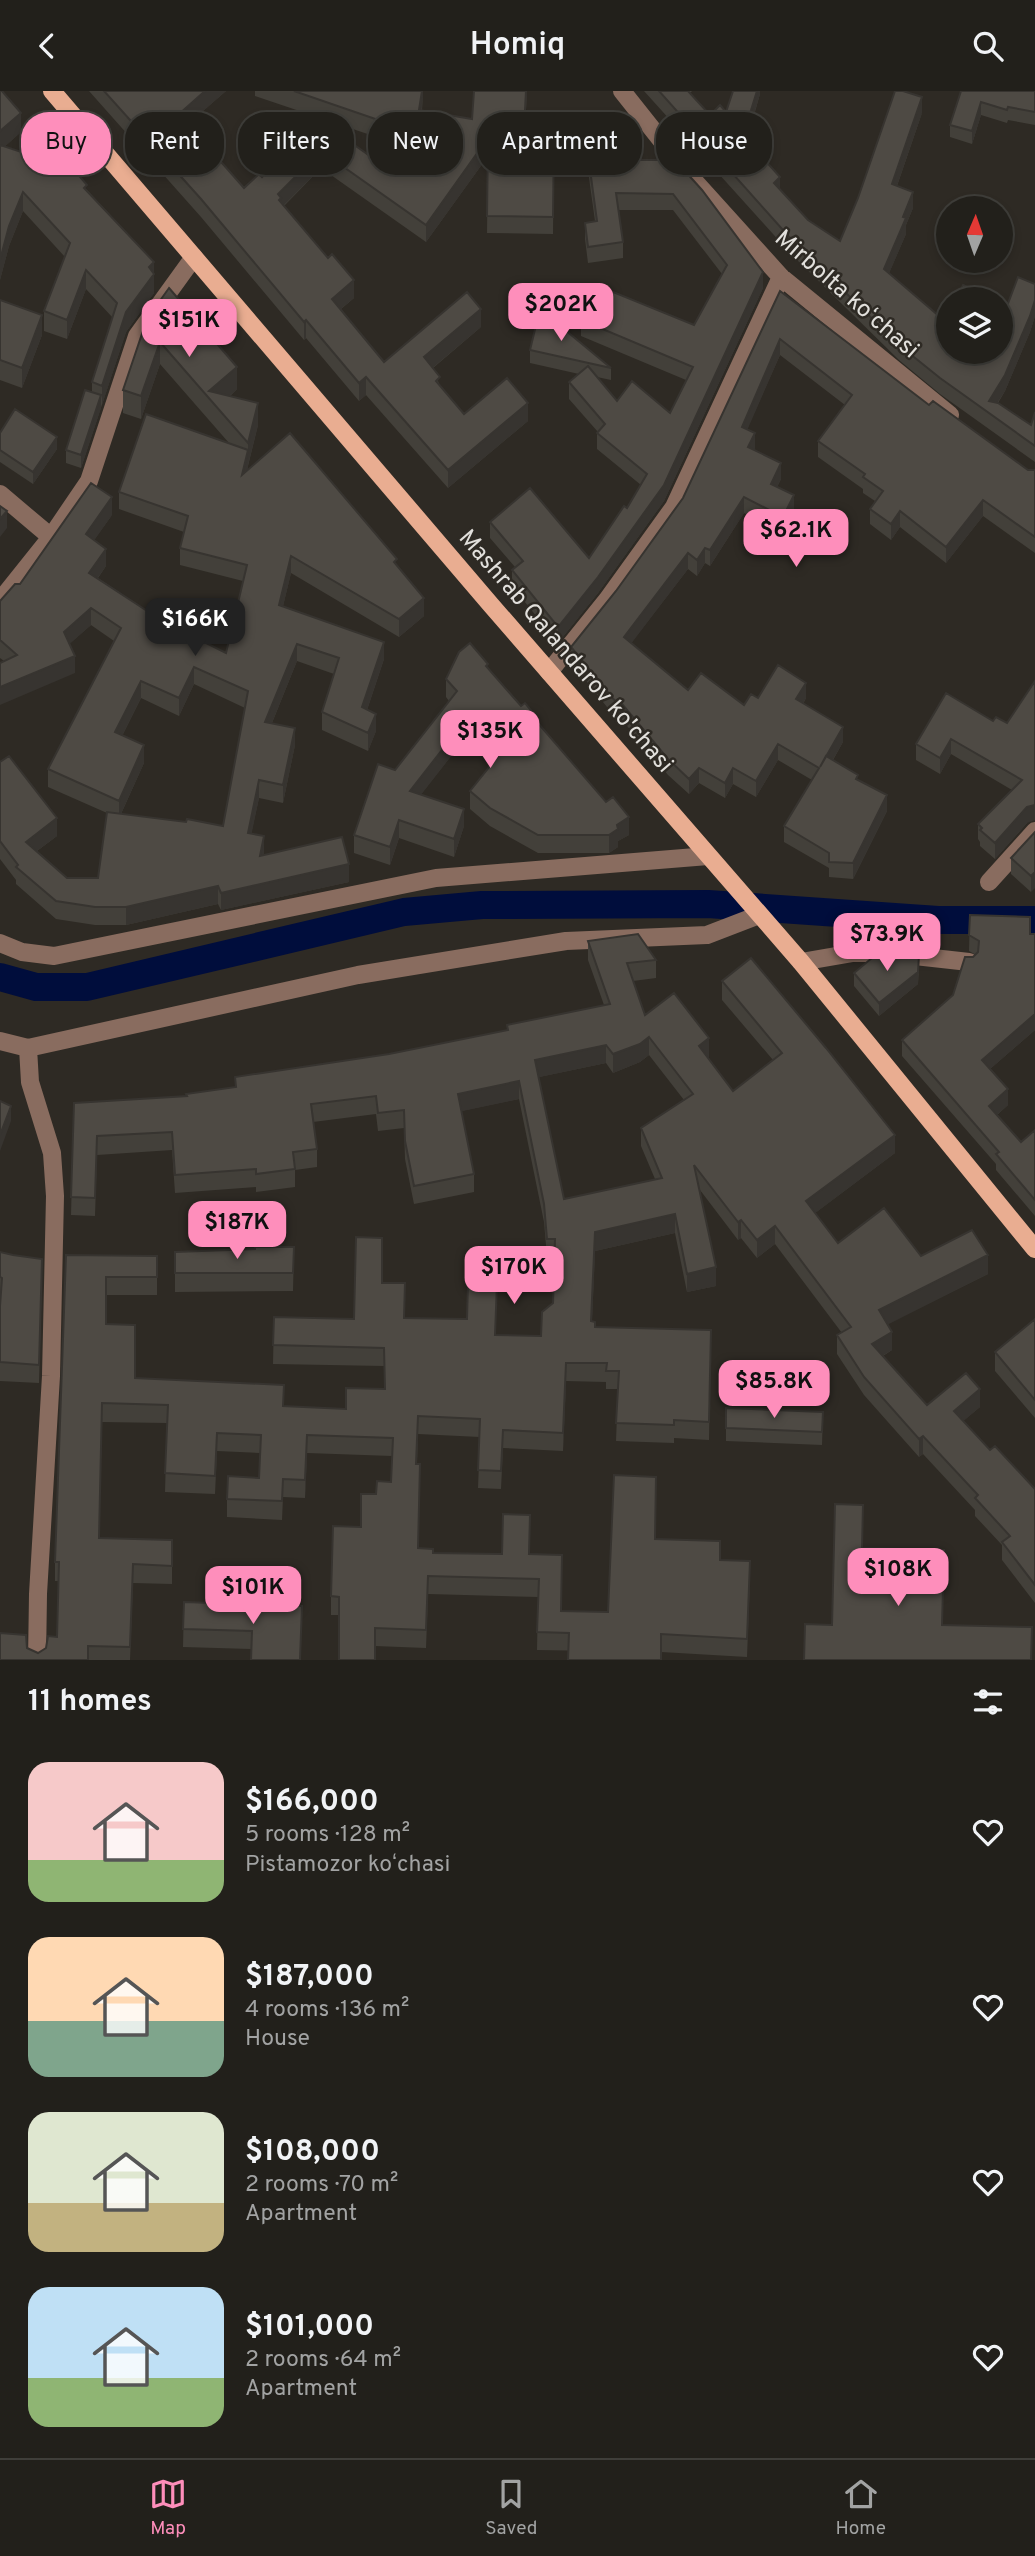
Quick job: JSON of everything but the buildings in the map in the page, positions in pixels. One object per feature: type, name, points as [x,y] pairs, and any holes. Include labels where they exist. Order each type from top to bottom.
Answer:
[{"type":"main road","name":"Mashrab Qalandarov ko'chasi","points":[[52,91],[801,962],[1035,1249]]},
{"type":"street","name":"Mirbolta koʻchasi","points":[[622,91],[688,174],[781,277],[933,403],[967,427]]},
{"type":"street","points":[[0,601],[51,537],[89,481],[137,336],[194,257]]},
{"type":"street","points":[[550,672],[607,600],[674,507],[781,277]]},
{"type":"street","points":[[0,493],[51,537]]},
{"type":"street","points":[[989,882],[1035,831]]},
{"type":"street","points":[[0,943],[22,952],[54,956],[436,878],[709,857]]},
{"type":"street","points":[[0,1041],[28,1048],[358,975],[566,941],[707,935],[759,915]]},
{"type":"street","points":[[801,962],[853,953],[888,953],[969,962]]},
{"type":"street","points":[[28,1048],[30,1082],[52,1153],[55,1196],[51,1376],[31,1636],[37,1660]]},
{"type":"waterway","points":[[0,977],[36,987],[87,987],[404,912],[482,905],[708,904],[938,920],[1035,920]]}]
